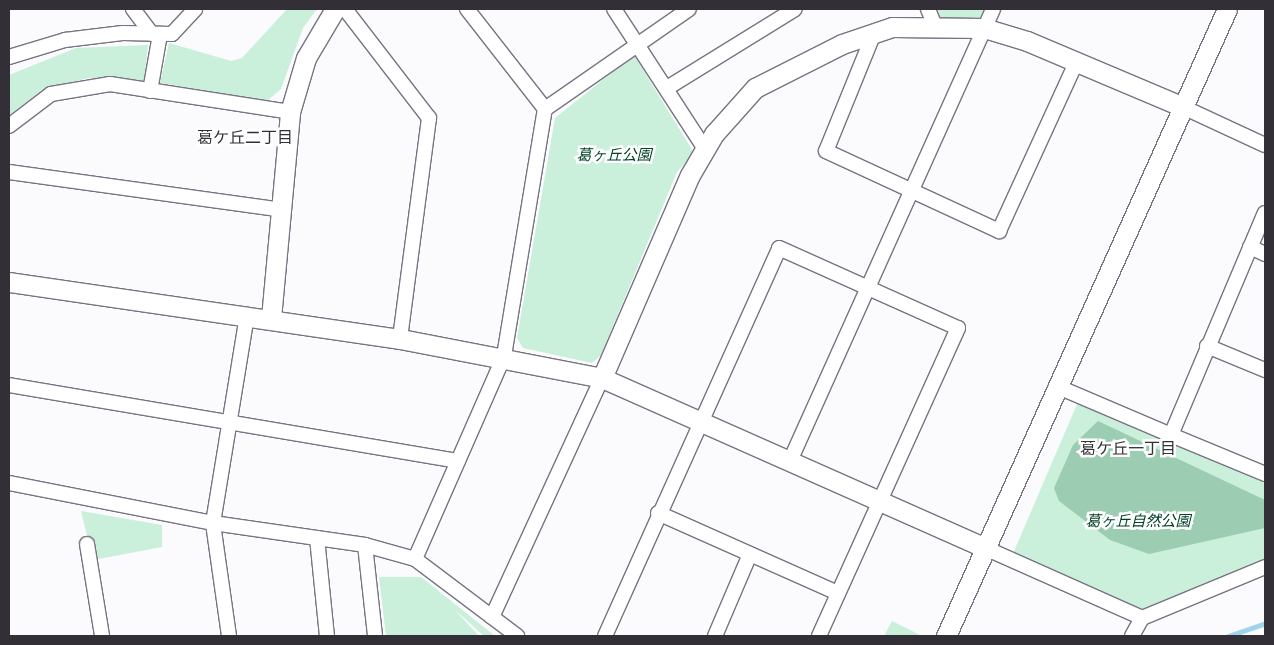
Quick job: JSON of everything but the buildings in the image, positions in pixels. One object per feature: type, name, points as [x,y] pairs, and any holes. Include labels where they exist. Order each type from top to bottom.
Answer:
[{"type":"street","points":[[133,9],[156,34],[150,91]]},
{"type":"street","points":[[9,58],[65,40],[172,34],[195,9]]},
{"type":"street","points":[[271,318],[290,112],[306,58],[335,9]]},
{"type":"street","points":[[345,9],[430,118],[400,339]]},
{"type":"street","points":[[467,9],[544,109]]},
{"type":"street","points":[[614,9],[639,43],[705,149]]},
{"type":"street","points":[[415,559],[504,356],[544,109],[689,9]]},
{"type":"street","points":[[668,88],[795,9]]},
{"type":"street","points":[[790,462],[993,9]]},
{"type":"street","points":[[946,636],[1056,386],[1227,9]]},
{"type":"street","points":[[492,617],[705,149],[755,88],[842,44],[892,27],[932,17],[984,28],[1027,41],[1265,145]]},
{"type":"street","points":[[874,33],[826,151],[999,231],[1076,63]]},
{"type":"street","points":[[9,126],[51,94],[76,87],[110,84],[290,112]]},
{"type":"street","points":[[9,172],[282,210]]},
{"type":"street","points":[[1172,435],[1265,213]]},
{"type":"street","points":[[1250,247],[1265,254]]},
{"type":"street","points":[[605,636],[658,512],[779,248],[958,328],[877,500],[819,636]]},
{"type":"street","points":[[9,282],[271,318],[504,356],[602,378],[1142,618]]},
{"type":"street","points":[[229,636],[213,522],[247,315]]},
{"type":"street","points":[[1208,346],[1265,370]]},
{"type":"street","points":[[9,384],[458,461]]},
{"type":"street","points":[[1056,386],[1265,474]]},
{"type":"street","points":[[9,483],[213,522],[365,545],[415,559],[517,636]]},
{"type":"street","points":[[658,512],[838,593]]},
{"type":"street","points":[[317,538],[327,636]]},
{"type":"street","points":[[88,544],[102,636]]},
{"type":"street","points":[[365,545],[375,636]]},
{"type":"street","points":[[715,636],[750,554]]},
{"type":"street","points":[[1132,636],[1142,618],[1265,567]]},
{"type":"green space","points":[[287,9],[317,9],[303,28],[281,89],[267,101],[160,83],[169,43],[231,61],[242,58]]},
{"type":"green space","points":[[929,9],[985,9],[979,22],[934,23]]},
{"type":"green space","points":[[148,45],[144,82],[88,78],[42,90],[9,115],[9,75],[76,48]]},
{"type":"green space","name":"葛ヶ丘公園","points":[[634,55],[694,153],[677,172],[601,355],[592,363],[523,348],[517,338],[555,118]]},
{"type":"green space","name":"葛ヶ丘自然公園","points":[[1078,402],[1265,483],[1265,567],[1142,618],[1012,556]]},
{"type":"green space","points":[[1098,421],[1265,500],[1265,528],[1149,554],[1110,540],[1059,501],[1054,488],[1073,445]]},
{"type":"green space","points":[[81,511],[162,525],[162,547],[93,560]]},
{"type":"green space","points":[[379,577],[421,577],[495,636],[484,636],[454,609],[479,636],[386,636]]},
{"type":"green space","points":[[892,621],[922,636],[884,636]]},
{"type":"waterway","points":[[1228,636],[1265,623]]},
{"type":"district","name":"葛ケ丘二丁目","points":[[245,137]]},
{"type":"district","name":"葛ケ丘一丁目","points":[[1128,448]]}]
